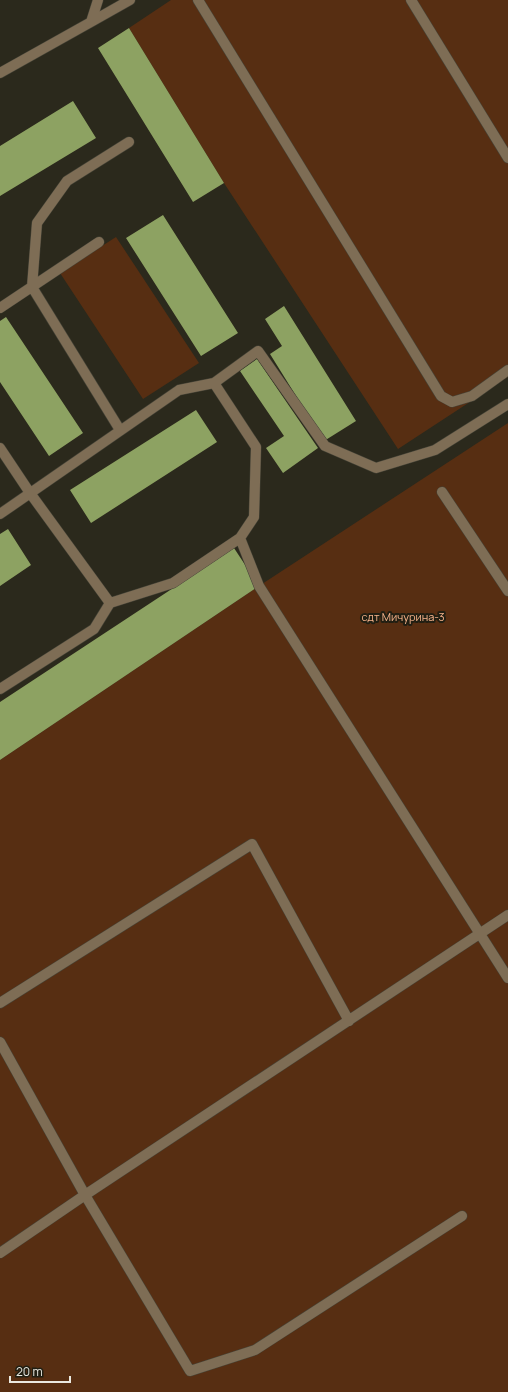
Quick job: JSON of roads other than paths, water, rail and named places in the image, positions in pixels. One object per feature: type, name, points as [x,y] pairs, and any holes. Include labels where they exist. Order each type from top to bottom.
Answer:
[{"type":"street","points":[[91,22],[98,0]]},
{"type":"street","points":[[0,74],[130,0]]},
{"type":"street","points":[[198,0],[441,396],[452,402],[472,396],[508,370]]},
{"type":"street","points":[[411,0],[508,158]]},
{"type":"street","points":[[120,430],[32,287],[37,223],[67,181],[129,142]]},
{"type":"street","points":[[0,308],[99,242]]},
{"type":"street","points":[[0,514],[179,390],[214,383],[258,351],[325,446],[376,468],[436,450],[508,404]]},
{"type":"street","points":[[0,689],[94,629],[110,603],[173,583],[240,538],[254,517],[256,447],[214,383]]},
{"type":"street","points":[[0,448],[30,493],[110,603]]},
{"type":"street","points":[[442,492],[508,591]]},
{"type":"street","points":[[240,538],[260,586],[508,978]]},
{"type":"street","points":[[0,1003],[252,844],[349,1021]]},
{"type":"street","points":[[0,1254],[85,1195],[508,915]]},
{"type":"street","points":[[0,1042],[85,1195],[190,1371],[255,1350],[462,1216]]},
{"type":"park label","name":"сдт Мичурина-3","points":[[403,616]]}]
